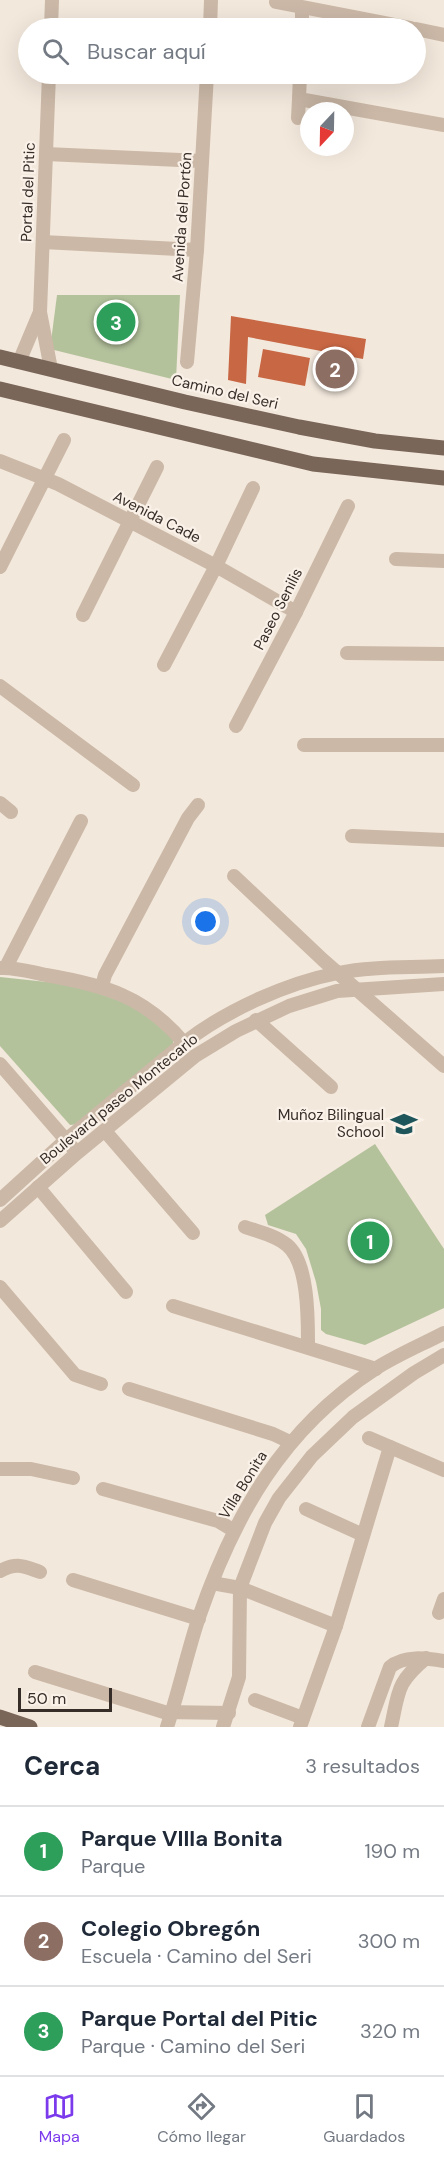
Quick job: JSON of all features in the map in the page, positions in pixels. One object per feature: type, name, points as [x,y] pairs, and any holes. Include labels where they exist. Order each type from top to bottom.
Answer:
[{"type":"main road","name":"Camino del Seri","points":[[0,357],[320,432],[375,441],[444,448]]},
{"type":"main road","points":[[0,389],[313,464],[444,478]]},
{"type":"main road","points":[[0,1718],[30,1727]]},
{"type":"street","points":[[51,18],[52,0]]},
{"type":"street","points":[[210,18],[211,0]]},
{"type":"street","points":[[276,3],[356,18]]},
{"type":"street","points":[[302,8],[302,18]]},
{"type":"street","points":[[426,31],[444,35]]},
{"type":"street","name":"Portal del Pitic","points":[[49,84],[40,312],[51,369]]},
{"type":"street","name":"Avenida del Portón","points":[[187,362],[197,250],[206,84]]},
{"type":"street","points":[[298,118],[300,84]]},
{"type":"street","points":[[299,99],[444,125]]},
{"type":"street","points":[[46,154],[202,161]]},
{"type":"street","points":[[43,242],[197,250]]},
{"type":"street","name":"Portal del Pitic","points":[[19,362],[40,312]]},
{"type":"street","points":[[0,567],[64,440]]},
{"type":"street","name":"Avenida Cade","points":[[0,461],[46,478],[216,566],[296,612]]},
{"type":"street","points":[[82,615],[158,468]]},
{"type":"street","points":[[164,665],[216,566],[253,488]]},
{"type":"street","name":"Paseo Senilis","points":[[236,726],[348,506]]},
{"type":"street","points":[[396,559],[444,561]]},
{"type":"street","points":[[347,654],[444,654]]},
{"type":"street","points":[[0,686],[133,785]]},
{"type":"street","points":[[304,745],[444,745]]},
{"type":"street","points":[[102,986],[105,975],[182,828],[198,805]]},
{"type":"street","points":[[81,821],[3,968],[102,986],[146,1008],[170,1027],[184,1043]]},
{"type":"street","points":[[352,836],[444,840]]},
{"type":"street","points":[[234,876],[338,973],[444,1066]]},
{"type":"street","points":[[0,1199],[66,1140],[184,1043],[231,1013],[301,983],[338,973],[444,966]]},
{"type":"street","name":"Boulevard paseo Montecarlo","points":[[0,1221],[77,1153],[195,1056],[256,1020],[315,997],[356,989],[444,984]]},
{"type":"street","points":[[256,1020],[332,1087]]},
{"type":"street","points":[[0,1064],[77,1153]]},
{"type":"street","points":[[105,1131],[193,1233]]},
{"type":"street","points":[[38,1187],[126,1292]]},
{"type":"street","points":[[244,1227],[276,1237],[292,1249],[297,1259],[309,1308],[308,1347]]},
{"type":"street","points":[[0,1287],[75,1375],[101,1384]]},
{"type":"street","points":[[173,1306],[376,1369]]},
{"type":"street","name":"Villa Bonita","points":[[167,1727],[199,1619],[233,1530],[258,1488],[290,1442],[339,1396],[376,1369],[444,1333]]},
{"type":"street","points":[[224,1727],[238,1677],[240,1588],[265,1522],[279,1498],[312,1456],[353,1417],[414,1373],[444,1355]]},
{"type":"street","points":[[129,1389],[273,1434],[290,1442]]},
{"type":"street","points":[[339,1396],[353,1417]]},
{"type":"street","points":[[369,1438],[444,1470]]},
{"type":"street","points":[[255,1701],[302,1723],[336,1626],[390,1447]]},
{"type":"street","points":[[0,1468],[31,1469],[72,1478]]},
{"type":"street","points":[[103,1489],[218,1521],[233,1530]]},
{"type":"street","points":[[306,1509],[363,1534]]},
{"type":"street","points":[[0,1571],[14,1565],[40,1572]]},
{"type":"street","points":[[73,1580],[199,1619]]},
{"type":"street","points":[[212,1583],[240,1588],[336,1626]]},
{"type":"street","points":[[439,1613],[444,1599]]},
{"type":"street","points":[[368,1727],[390,1667],[397,1661],[426,1658],[444,1661]]},
{"type":"street","points":[[391,1727],[399,1687],[408,1673],[426,1658]]},
{"type":"street","points":[[35,1672],[152,1709],[172,1712],[228,1713]]},
{"type":"green space","points":[[57,295],[180,295],[176,380],[50,349]]},
{"type":"green space","points":[[0,977],[75,985],[142,1009],[173,1034],[173,1047],[80,1124],[70,1125],[0,1046]]},
{"type":"green space","points":[[375,1144],[444,1249],[444,1308],[365,1345],[326,1334],[321,1330],[321,1309],[316,1282],[306,1249],[296,1234],[268,1225],[265,1215]]},
{"type":"building","points":[[231,316],[366,339],[363,359],[248,337],[246,384],[228,380]]},
{"type":"building","points":[[263,349],[310,358],[305,386],[258,377]]},
{"type":"place","name":"Parque Portal del Pitic","points":[[116,322]]},
{"type":"place","name":"Colegio Obregón","points":[[335,369]]},
{"type":"place","name":"Muñoz Bilingual School","points":[[404,1124]]},
{"type":"place","name":"Parque VIlla Bonita","points":[[370,1241]]}]
